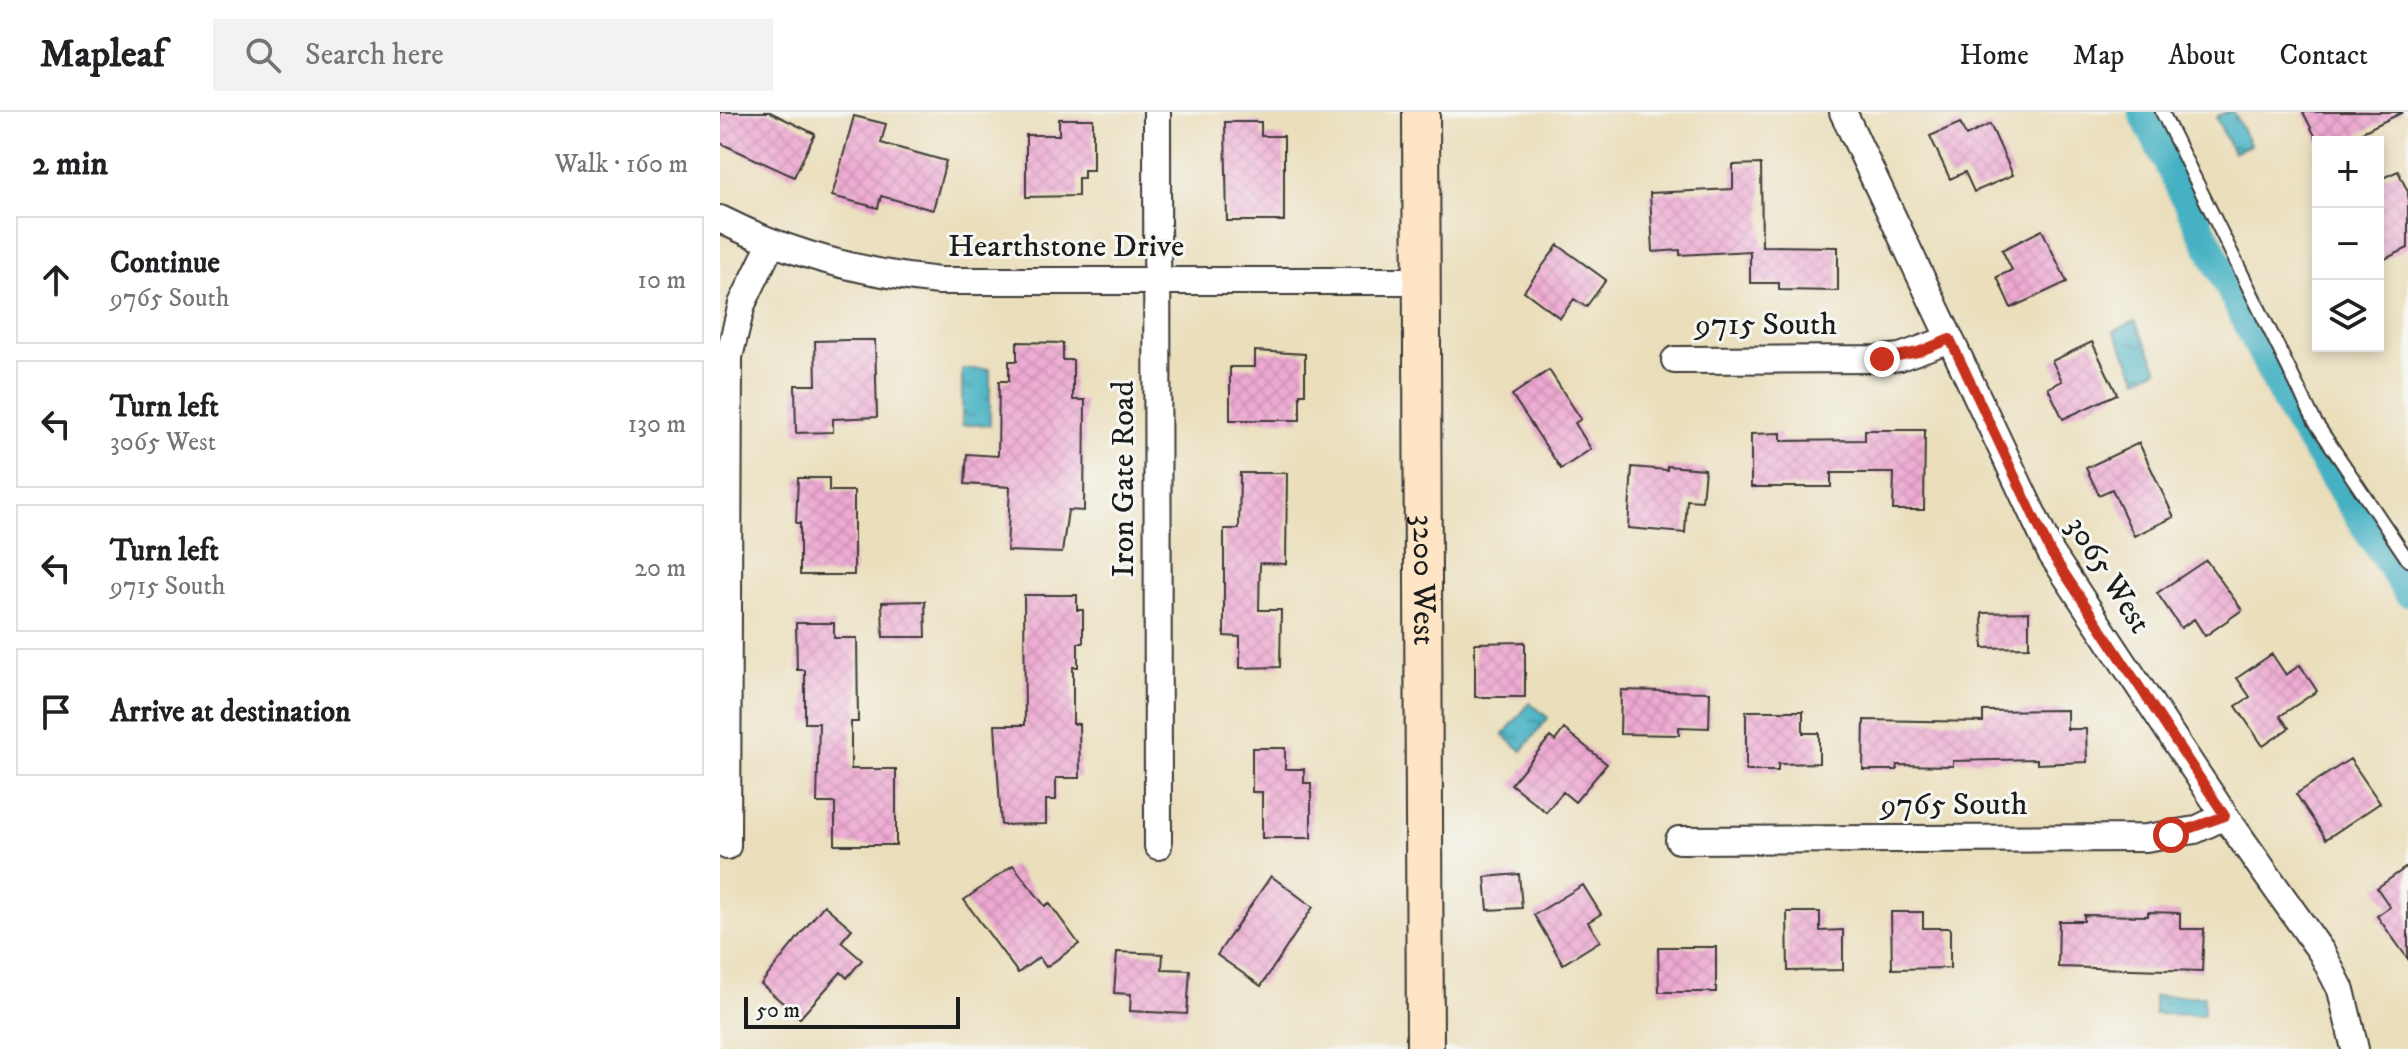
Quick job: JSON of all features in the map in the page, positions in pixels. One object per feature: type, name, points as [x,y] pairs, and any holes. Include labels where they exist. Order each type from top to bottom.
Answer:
[{"type":"street","name":"Iron Gate Road","points":[[1157,112],[1158,846]]},
{"type":"street","name":"3200 West","points":[[1421,112],[1425,1049]]},
{"type":"street","name":"3065 West","points":[[1843,112],[2051,553],[2225,816],[2322,953],[2341,990],[2355,1049]]},
{"type":"street","name":"Hearthstone Drive","points":[[720,219],[771,244],[870,271],[939,281],[1422,281]]},
{"type":"street","points":[[727,846],[729,357],[742,304],[771,244]]},
{"type":"street","name":"9715 South","points":[[1675,360],[1882,359],[1918,352],[1950,339]]},
{"type":"street","name":"9765 South","points":[[1679,840],[2146,838],[2195,830],[2225,816]]},
{"type":"lane","points":[[2162,112],[2315,422],[2408,560]]},
{"type":"water","points":[[2234,112],[2250,145],[2233,153],[2216,117]]},
{"type":"water","points":[[2135,321],[2158,369],[2138,379],[2114,331]]},
{"type":"water","points":[[962,369],[990,369],[990,425],[962,425]]},
{"type":"water","points":[[1530,703],[1548,718],[1522,751],[1503,735]]},
{"type":"water","points":[[2154,996],[2204,996],[2204,1015],[2154,1014]]},
{"type":"building","points":[[720,112],[770,112],[815,134],[794,177],[720,143]]},
{"type":"building","points":[[2303,112],[2403,112],[2354,136],[2315,136]]},
{"type":"building","points":[[854,116],[886,124],[881,143],[946,161],[933,210],[881,196],[878,208],[832,196]]},
{"type":"building","points":[[1059,119],[1093,119],[1093,170],[1084,170],[1084,178],[1078,178],[1078,196],[1026,197],[1026,135],[1059,135]]},
{"type":"building","points":[[1225,122],[1261,122],[1261,136],[1284,136],[1284,221],[1227,221]]},
{"type":"building","points":[[1960,123],[1966,136],[1990,124],[2013,175],[1974,192],[1965,172],[1950,179],[1930,136]]},
{"type":"building","points":[[1761,164],[1762,246],[1838,247],[1838,291],[1779,290],[1779,283],[1750,283],[1750,251],[1680,255],[1680,250],[1653,252],[1650,193],[1733,189],[1733,165]]},
{"type":"building","points":[[2398,171],[2408,192],[2408,248],[2385,259],[2384,257],[2384,177]]},
{"type":"building","points":[[2042,230],[2067,282],[2011,308],[1997,277],[2012,270],[2002,250]]},
{"type":"building","points":[[1558,245],[1606,280],[1586,307],[1574,299],[1560,318],[1524,291]]},
{"type":"building","points":[[875,340],[877,417],[833,419],[833,432],[796,433],[795,385],[816,385],[815,341]]},
{"type":"building","points":[[1017,342],[1063,343],[1063,360],[1073,360],[1073,400],[1085,400],[1084,511],[1068,510],[1062,553],[1007,551],[1010,487],[965,484],[967,454],[998,456],[999,381],[1009,381],[1009,361],[1017,361]]},
{"type":"building","points":[[2092,342],[2117,394],[2063,419],[2048,388],[2062,381],[2052,361]]},
{"type":"building","points":[[1255,351],[1305,354],[1305,394],[1300,394],[1300,420],[1230,420],[1230,367],[1255,367]]},
{"type":"building","points":[[1549,370],[1581,419],[1575,423],[1591,449],[1561,469],[1512,395]]},
{"type":"building","points":[[1865,430],[1925,430],[1924,510],[1893,510],[1894,473],[1831,473],[1831,487],[1751,487],[1751,434],[1781,433],[1781,441],[1865,440]]},
{"type":"building","points":[[2139,443],[2174,517],[2134,536],[2112,489],[2099,495],[2086,468]]},
{"type":"building","points":[[1667,466],[1705,469],[1702,501],[1687,500],[1685,533],[1628,528],[1632,467],[1667,470]]},
{"type":"building","points":[[1240,473],[1287,473],[1286,564],[1260,563],[1259,610],[1281,610],[1280,667],[1240,668],[1240,637],[1224,636],[1224,529],[1239,529]]},
{"type":"building","points":[[798,478],[829,478],[829,491],[854,491],[854,575],[800,575],[800,523],[796,523]]},
{"type":"building","points":[[2206,560],[2242,610],[2205,636],[2194,619],[2181,628],[2157,593]]},
{"type":"building","points":[[1024,595],[1077,595],[1077,610],[1083,610],[1083,643],[1078,643],[1078,667],[1073,667],[1073,724],[1079,724],[1080,778],[1056,778],[1056,800],[1046,800],[1046,824],[1001,825],[995,725],[1025,725]]},
{"type":"building","points":[[925,601],[926,637],[883,637],[882,602]]},
{"type":"building","points":[[2029,612],[2029,647],[1983,648],[1982,613]]},
{"type":"building","points":[[796,623],[834,623],[834,638],[857,638],[858,722],[851,722],[851,769],[896,769],[896,845],[835,845],[835,803],[817,803],[819,723],[805,723],[805,670],[797,670]]},
{"type":"building","points":[[1525,642],[1525,697],[1475,697],[1475,643]]},
{"type":"building","points":[[2272,654],[2286,675],[2300,665],[2317,691],[2280,716],[2289,728],[2263,746],[2236,706],[2250,697],[2237,678]]},
{"type":"building","points":[[1621,690],[1710,692],[1709,728],[1679,727],[1679,735],[1620,734]]},
{"type":"building","points":[[2067,710],[2067,729],[2086,729],[2087,762],[2037,764],[2037,759],[1953,761],[1953,766],[1897,765],[1897,770],[1863,770],[1864,720],[1983,722],[1983,711]]},
{"type":"building","points":[[1746,711],[1803,711],[1803,733],[1819,733],[1819,763],[1778,764],[1778,771],[1746,771]]},
{"type":"building","points":[[1564,729],[1607,764],[1575,802],[1563,792],[1546,812],[1511,784],[1550,737],[1555,741]]},
{"type":"building","points":[[1252,748],[1285,748],[1285,769],[1304,769],[1304,783],[1311,783],[1311,838],[1262,838],[1262,792],[1252,792]]},
{"type":"building","points":[[2350,759],[2380,803],[2326,839],[2296,794]]},
{"type":"building","points":[[1013,865],[1045,906],[1049,903],[1079,944],[1046,967],[1039,957],[1018,973],[964,900]]},
{"type":"building","points":[[2408,866],[2408,959],[2377,916],[2390,907],[2377,888]]},
{"type":"building","points":[[1519,874],[1522,908],[1488,910],[1485,877]]},
{"type":"building","points":[[1271,876],[1313,907],[1261,986],[1217,955]]},
{"type":"building","points":[[1583,885],[1601,914],[1588,922],[1600,941],[1563,964],[1534,915]]},
{"type":"building","points":[[824,905],[852,929],[841,942],[862,960],[847,978],[841,972],[800,1018],[761,984]]},
{"type":"building","points":[[1787,912],[1820,912],[1820,931],[1843,930],[1843,970],[1788,971]]},
{"type":"building","points":[[1891,912],[1923,912],[1923,928],[1950,928],[1950,968],[1892,969]]},
{"type":"building","points":[[2148,912],[2180,913],[2180,929],[2204,929],[2202,971],[2058,967],[2059,921],[2084,921],[2084,915],[2148,916]]},
{"type":"building","points":[[1658,947],[1716,947],[1716,992],[1659,992]]},
{"type":"building","points":[[1117,952],[1163,954],[1162,969],[1190,970],[1187,1014],[1130,1011],[1131,994],[1114,993]]},
{"type":"waterway","points":[[2143,112],[2291,411],[2408,592]]},
{"type":"route","points":[[1882,359],[1918,352],[1950,339],[2051,553],[2225,816],[2195,830],[2171,835]]}]
